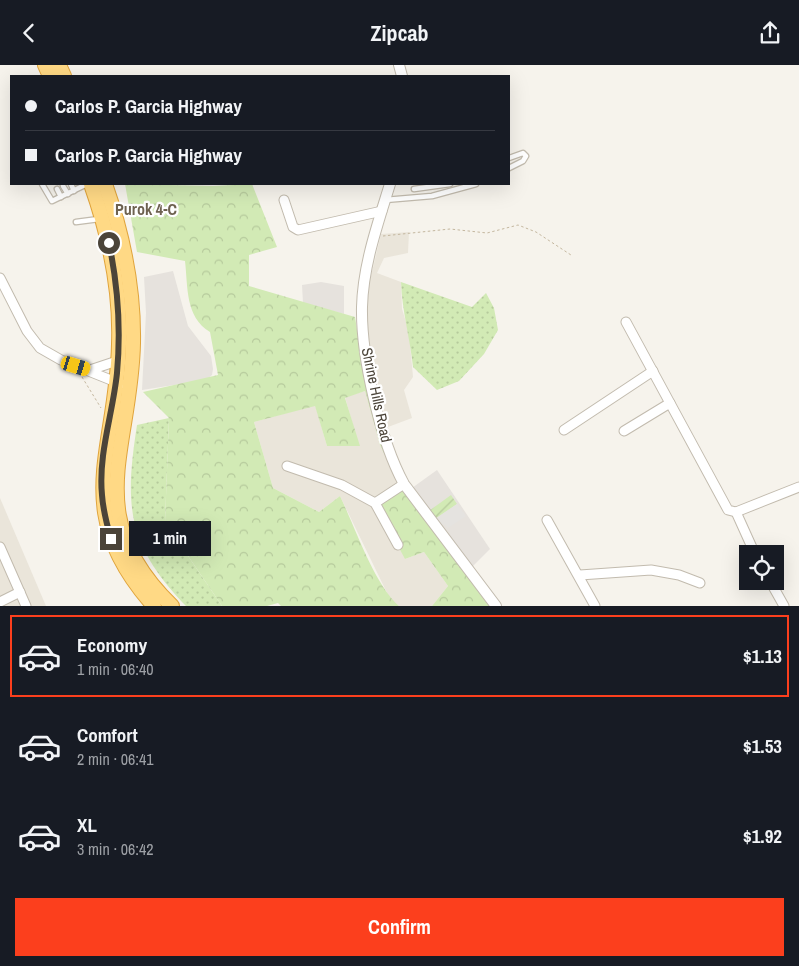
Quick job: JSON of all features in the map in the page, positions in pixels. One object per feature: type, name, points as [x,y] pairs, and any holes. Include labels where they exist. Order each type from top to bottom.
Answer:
[{"type":"highway","points":[[91,185],[103,219],[111,254],[125,361]]},
{"type":"highway","points":[[105,185],[119,230],[128,275],[132,321],[125,361],[115,493],[124,536],[131,552],[152,585],[172,606]]},
{"type":"highway","points":[[123,384],[112,413],[102,478],[102,494],[107,525],[119,556],[141,591],[154,606]]},
{"type":"street","name":"Shrine Hills Road","points":[[390,185],[375,236],[363,293],[364,339],[378,414],[394,463],[404,484],[434,521],[496,606]]},
{"type":"street","points":[[284,200],[294,227],[298,230],[382,211]]},
{"type":"street","points":[[0,278],[19,317],[34,341],[48,354],[123,384]]},
{"type":"street","points":[[626,321],[725,506],[736,512],[751,545]]},
{"type":"street","points":[[90,370],[125,361]]},
{"type":"street","points":[[564,430],[652,371]]},
{"type":"street","points":[[624,431],[670,403]]},
{"type":"street","points":[[287,466],[342,485],[375,503],[398,545]]},
{"type":"street","points":[[375,503],[404,484]]},
{"type":"street","points":[[736,512],[799,487]]},
{"type":"street","points":[[547,519],[580,575],[595,606]]},
{"type":"street","points":[[0,547],[3,563],[20,591],[26,606]]},
{"type":"street","points":[[580,575],[651,570],[680,575],[700,583]]},
{"type":"street","points":[[775,590],[784,606]]},
{"type":"street","points":[[0,602],[20,591]]},
{"type":"lane","points":[[510,158],[519,153],[526,156],[523,161],[510,168]]},
{"type":"lane","points":[[43,185],[51,200],[85,185]]},
{"type":"lane","points":[[71,185],[74,191]]},
{"type":"lane","points":[[414,189],[443,185]]},
{"type":"lane","points":[[385,200],[432,196],[472,185]]},
{"type":"lane","points":[[63,186],[68,194]]},
{"type":"lane","points":[[57,189],[61,197]]},
{"type":"lane","points":[[76,222],[103,219]]},
{"type":"path","points":[[375,236],[405,235],[450,229],[487,233],[518,225],[536,232],[571,255]]},
{"type":"path","points":[[76,366],[98,405],[112,413]]},
{"type":"shaded area","points":[[409,232],[408,253],[384,258],[377,273],[401,282],[402,309],[409,332],[413,377],[404,390],[412,418],[388,427],[369,345],[366,318],[367,293],[381,234]]},
{"type":"shaded area","points":[[173,271],[188,326],[211,356],[212,375],[206,380],[142,390],[146,313],[144,277]]},
{"type":"shaded area","points":[[321,282],[344,286],[344,314],[303,303],[302,285]]},
{"type":"shaded area","points":[[365,391],[380,445],[400,487],[405,559],[424,552],[448,586],[432,606],[399,606],[389,597],[340,496],[319,512],[273,488],[254,422],[315,405],[327,446],[359,446],[345,397]]},
{"type":"shaded area","points":[[437,470],[490,549],[472,567],[412,488]]},
{"type":"shaded area","points":[[0,498],[46,606],[0,606]]},
{"type":"shaded area","points":[[457,504],[466,516],[448,528],[444,524],[441,526],[435,519]]},
{"type":"green space","points":[[125,185],[252,185],[277,247],[249,255],[249,286],[355,317],[368,398],[381,444],[389,463],[380,445],[365,391],[345,398],[360,446],[327,446],[315,406],[254,422],[273,488],[319,512],[340,496],[373,570],[381,584],[399,606],[281,606],[278,603],[267,606],[222,606],[165,522],[169,418],[143,392],[218,375],[210,332],[202,326],[192,310],[189,301],[185,261],[137,252]]},
{"type":"green space","points":[[401,282],[472,307],[486,293],[494,308],[498,330],[484,354],[459,381],[437,390],[413,367]]},
{"type":"green space","points":[[169,418],[165,522],[222,606],[186,606],[163,580],[150,560],[140,540],[134,520],[131,499],[131,477],[137,425]]},
{"type":"green space","points":[[393,473],[404,491],[489,606],[432,606],[448,586],[424,552],[405,559],[375,503],[400,487]]},
{"type":"green space","points":[[451,495],[457,504],[435,519],[429,511]]},
{"type":"district","name":"Purok 4-C","points":[[146,209]]},
{"type":"route","points":[[109,243],[118,301],[119,322],[115,396],[102,478],[104,511],[111,539]]}]
